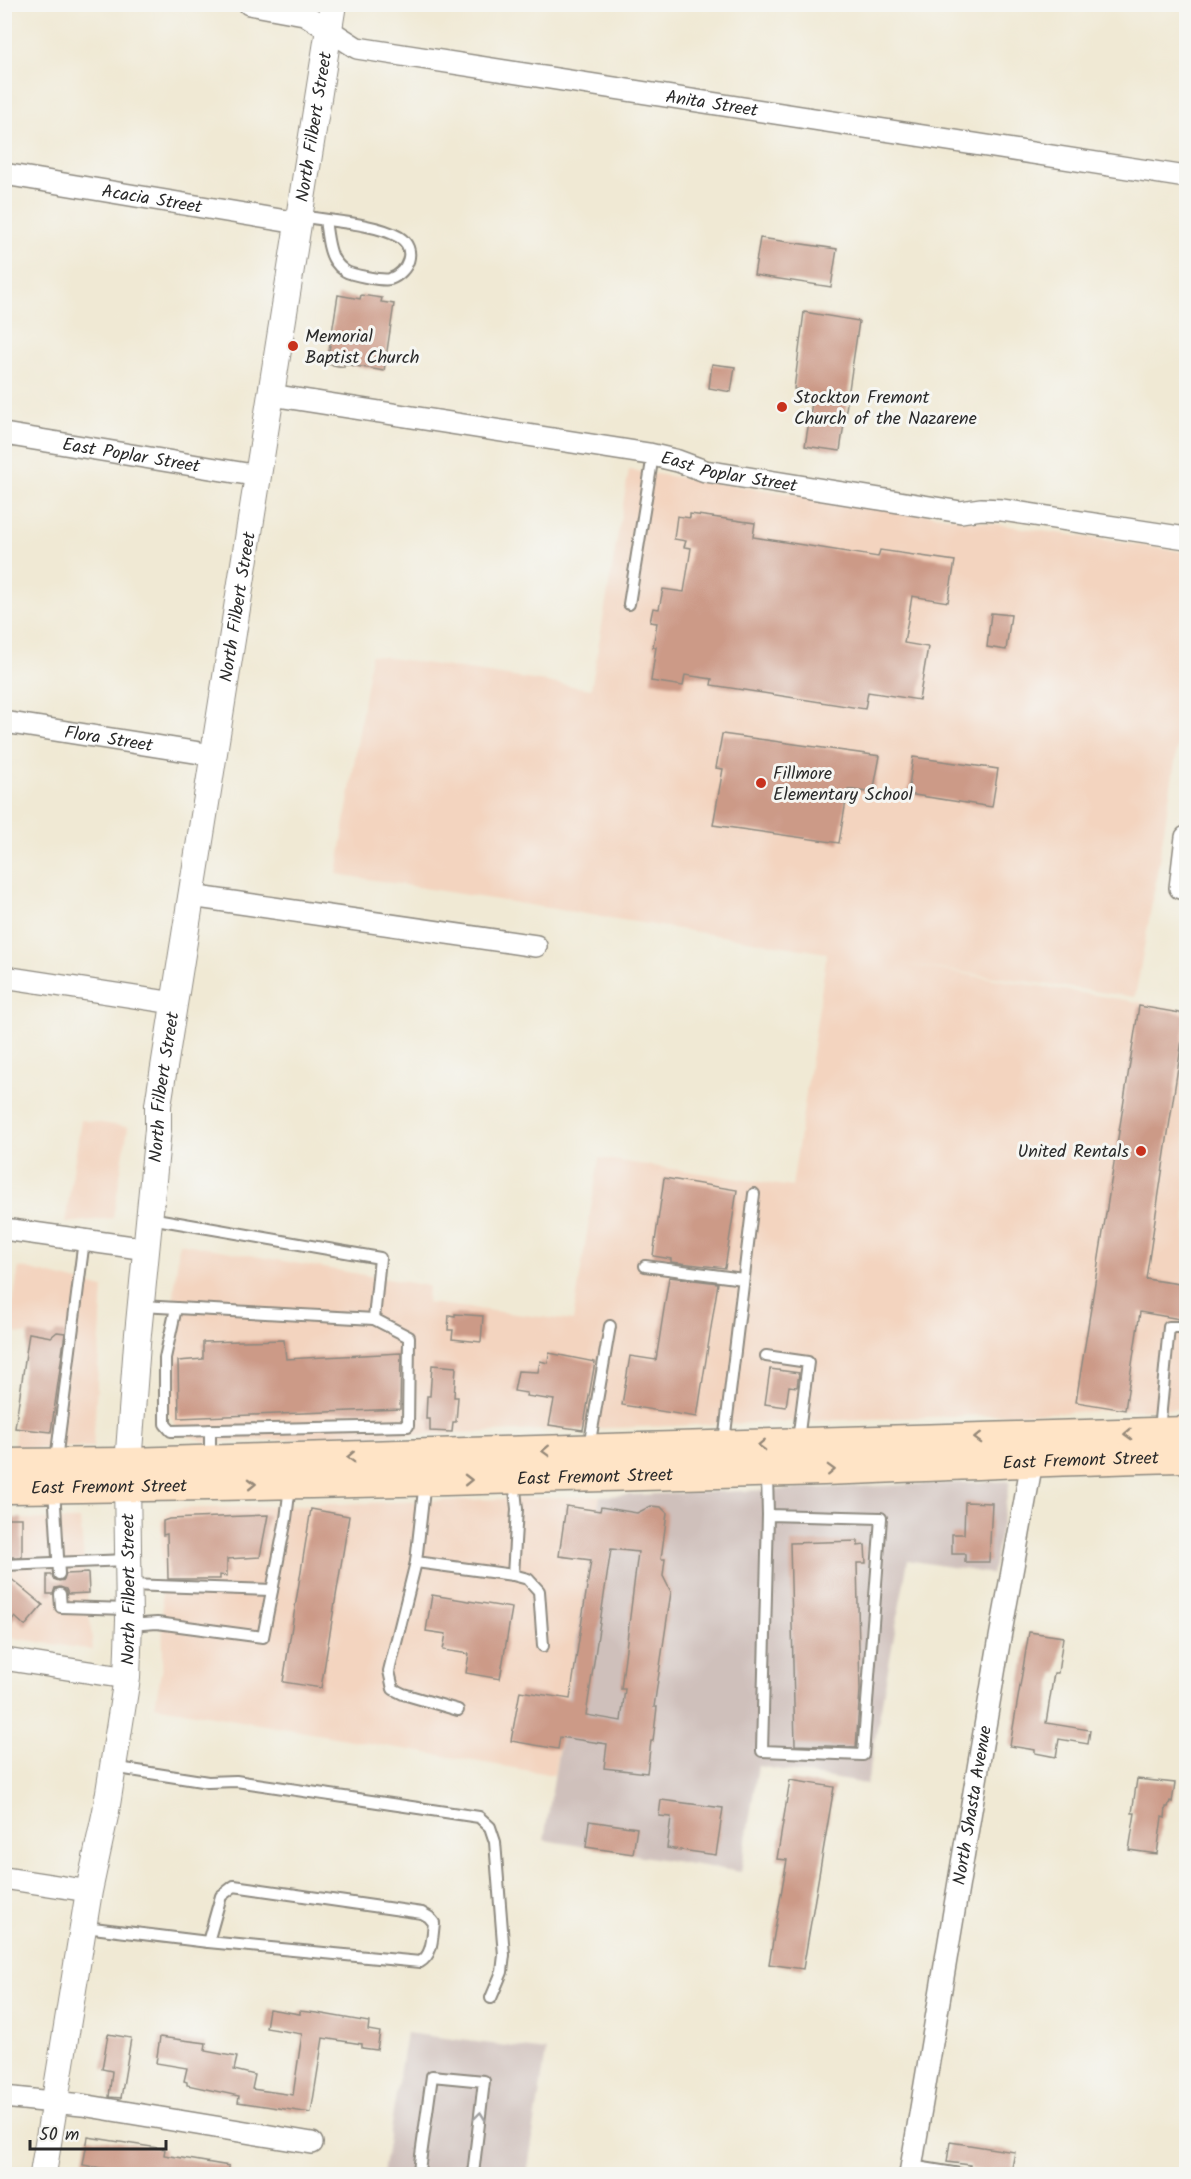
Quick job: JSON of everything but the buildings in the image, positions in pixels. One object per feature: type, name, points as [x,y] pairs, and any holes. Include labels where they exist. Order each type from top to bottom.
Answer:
[{"type":"main road","name":"East Fremont Street","points":[[4,1464],[55,1475],[128,1474],[210,1472],[392,1455],[767,1472],[1034,1449],[1172,1433]]},
{"type":"main road","name":"East Fremont Street","points":[[392,1455],[425,1481],[514,1480],[588,1463],[723,1446],[797,1444],[1034,1449],[1186,1457]]},
{"type":"main road","name":"East Fremont Street","points":[[210,1472],[290,1483],[392,1455]]},
{"type":"main road","name":"East Fremont Street","points":[[4,1488],[55,1475]]},
{"type":"street","name":"Anita Street","points":[[249,4],[304,14],[357,48],[1186,177]]},
{"type":"street","name":"North Filbert Street","points":[[44,2175],[89,1891],[106,1811],[127,1678],[128,1474],[158,1129],[158,1105],[333,4]]},
{"type":"street","name":"Acacia Street","points":[[4,174],[299,220]]},
{"type":"street","name":"East Poplar Street","points":[[271,395],[653,455],[705,471],[961,512],[981,509],[1002,510],[1186,538]]},
{"type":"street","name":"East Poplar Street","points":[[4,434],[259,476]]},
{"type":"street","name":"Flora Street","points":[[4,722],[213,755]]},
{"type":"street","points":[[1180,888],[1186,837]]},
{"type":"street","points":[[191,896],[536,946]]},
{"type":"street","points":[[4,977],[174,1003]]},
{"type":"street","points":[[4,1229],[147,1249]]},
{"type":"street","name":"North Shasta Avenue","points":[[910,2170],[1034,1449]]},
{"type":"street","points":[[4,1659],[127,1678]]},
{"type":"street","points":[[4,1878],[89,1891]]},
{"type":"street","points":[[4,2097],[312,2143]]},
{"type":"lane","points":[[299,220],[325,220],[363,225],[386,231],[401,238],[409,248],[410,260],[401,273],[387,280],[345,272],[334,259],[325,220]]},
{"type":"lane","points":[[629,604],[653,455]]},
{"type":"lane","points":[[723,1446],[754,1194]]},
{"type":"lane","points":[[150,1218],[380,1258],[374,1319]]},
{"type":"lane","points":[[59,1575],[55,1475],[84,1240]]},
{"type":"lane","points":[[645,1266],[743,1279]]},
{"type":"lane","points":[[141,1306],[374,1319],[409,1337],[408,1426],[392,1455],[210,1430],[171,1431],[165,1424],[165,1358],[176,1308]]},
{"type":"lane","points":[[588,1463],[610,1326]]},
{"type":"lane","points":[[1172,1433],[1169,1327],[1186,1327]]},
{"type":"lane","points":[[766,1356],[808,1362],[797,1444]]},
{"type":"lane","points":[[210,1430],[210,1472]]},
{"type":"lane","points":[[767,1472],[762,1751],[863,1755],[881,1518],[768,1515]]},
{"type":"lane","points":[[513,1575],[517,1509],[514,1480]]},
{"type":"lane","points":[[425,1481],[416,1562],[389,1671],[393,1689],[458,1710]]},
{"type":"lane","points":[[129,1606],[157,1623],[263,1637],[286,1520],[290,1483]]},
{"type":"lane","points":[[4,1565],[127,1560]]},
{"type":"lane","points":[[416,1562],[528,1579],[539,1591],[543,1646]]},
{"type":"lane","points":[[60,1594],[61,1607],[129,1606],[272,1590]]},
{"type":"lane","points":[[112,1767],[208,1782],[236,1781],[479,1817],[490,1827],[495,1842],[504,1955],[502,1972],[491,1998]]},
{"type":"lane","points":[[85,1927],[208,1942],[420,1962],[430,1953],[434,1923],[422,1913],[234,1886],[221,1896],[208,1942]]},
{"type":"lane","points":[[414,2175],[419,2170],[432,2076],[484,2081],[473,2175]]},
{"type":"lane","points":[[910,2170],[960,2175]]},
{"type":"shaded area","points":[[629,470],[1186,552],[1186,693],[1135,997],[897,963],[1186,1010],[1186,1408],[206,1442],[180,1433],[164,1404],[179,1243],[428,1286],[427,1303],[573,1321],[599,1158],[792,1187],[827,953],[337,874],[371,655],[591,689]]},
{"type":"shaded area","points":[[81,1120],[128,1127],[113,1218],[65,1223]]},
{"type":"shaded area","points":[[19,1267],[103,1288],[93,1447],[13,1449],[29,1335],[8,1332]]},
{"type":"shaded area","points":[[1010,1481],[992,1574],[908,1560],[867,1784],[758,1766],[741,1872],[544,1840],[600,1496]]},
{"type":"shaded area","points":[[600,1496],[554,1775],[155,1706],[163,1661],[161,1522],[172,1509]]},
{"type":"shaded area","points":[[4,1519],[80,1520],[93,1650],[5,1637]]},
{"type":"shaded area","points":[[406,2033],[546,2051],[527,2174],[383,2174]]},
{"type":"place","name":"Memorial Baptist Church","points":[[293,346]]},
{"type":"place","name":"Stockton Fremont Church of the Nazarene","points":[[782,407]]},
{"type":"place","name":"Fillmore Elementary School","points":[[761,783]]},
{"type":"place","name":"United Rentals","points":[[1141,1151]]}]
